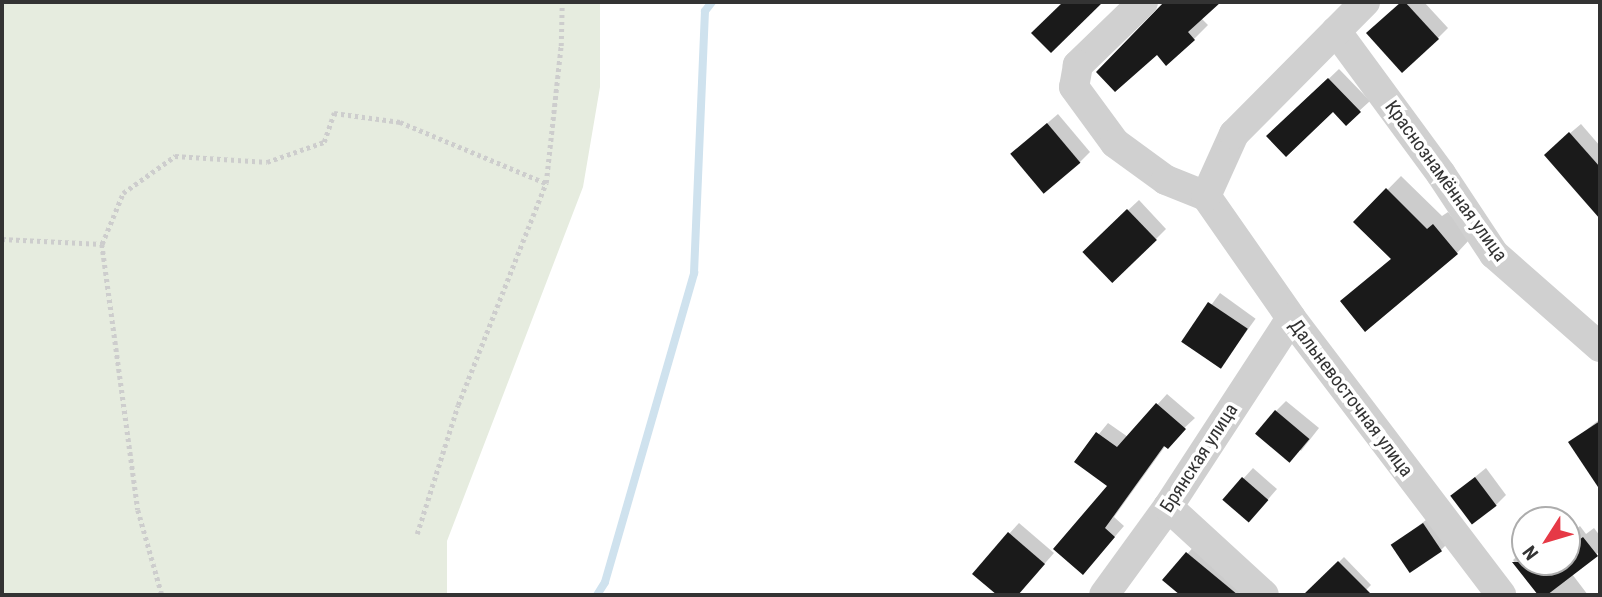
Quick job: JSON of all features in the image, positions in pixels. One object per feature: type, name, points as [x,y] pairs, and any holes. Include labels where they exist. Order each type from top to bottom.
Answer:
[{"type":"street","points":[[1143,2],[1079,65],[1074,86],[1115,143],[1166,180],[1206,196],[1234,134],[1365,2]]},
{"type":"street","name":"Краснознамённая улица","points":[[1336,31],[1441,174],[1494,254],[1600,347]]},
{"type":"street","name":"Дальневосточная улица","points":[[1206,196],[1291,318],[1501,595]]},
{"type":"street","name":"Брянская улица","points":[[1104,595],[1168,506],[1291,318]]},
{"type":"street","points":[[1168,506],[1264,595]]},
{"type":"path","points":[[417,534],[458,405],[546,183],[561,46],[562,2]]},
{"type":"path","points":[[162,595],[138,510],[102,244],[123,193],[175,156],[267,162],[324,142],[334,113],[400,122],[546,183]]},
{"type":"path","points":[[2,239],[102,244]]},
{"type":"shaded area","points":[[2,2],[600,2],[600,87],[583,187],[447,541],[447,595],[2,595]]},
{"type":"building","points":[[1063,2],[1103,2],[1051,53],[1031,33]]},
{"type":"building","points":[[1164,2],[1221,2],[1188,32],[1195,40],[1166,66],[1157,55],[1115,92],[1096,72]]},
{"type":"building","points":[[1401,2],[1405,2],[1439,39],[1402,73],[1366,33]]},
{"type":"building","points":[[1328,78],[1361,112],[1346,126],[1333,112],[1286,157],[1266,136]]},
{"type":"building","points":[[1047,123],[1080,163],[1044,194],[1010,154]]},
{"type":"building","points":[[1569,132],[1600,167],[1600,219],[1544,155]]},
{"type":"building","points":[[1386,188],[1427,229],[1433,224],[1458,254],[1365,332],[1340,301],[1391,259],[1353,222]]},
{"type":"building","points":[[1127,209],[1157,240],[1112,283],[1082,252]]},
{"type":"building","points":[[1208,302],[1248,329],[1221,369],[1181,342]]},
{"type":"building","points":[[1156,403],[1186,429],[1168,449],[1164,446],[1105,528],[1115,537],[1083,575],[1053,549],[1107,486],[1074,462],[1096,432],[1117,447]]},
{"type":"building","points":[[1275,410],[1309,439],[1290,463],[1255,434]]},
{"type":"building","points":[[1600,421],[1600,490],[1568,442]]},
{"type":"building","points":[[1242,477],[1268,500],[1249,523],[1222,500]]},
{"type":"building","points":[[1475,477],[1497,506],[1472,524],[1450,496]]},
{"type":"building","points":[[1423,523],[1442,551],[1410,573],[1391,545]]},
{"type":"building","points":[[1008,532],[1045,564],[1018,595],[997,595],[972,574]]},
{"type":"building","points":[[1583,537],[1598,556],[1581,569]]},
{"type":"building","points":[[1186,552],[1238,595],[1180,595],[1162,580]]},
{"type":"building","points":[[1338,561],[1372,595],[1303,595]]},
{"type":"building","points":[[1523,576],[1572,576],[1547,595],[1538,595]]},
{"type":"waterway","points":[[597,595],[605,582],[694,273],[705,11],[712,2]]}]
